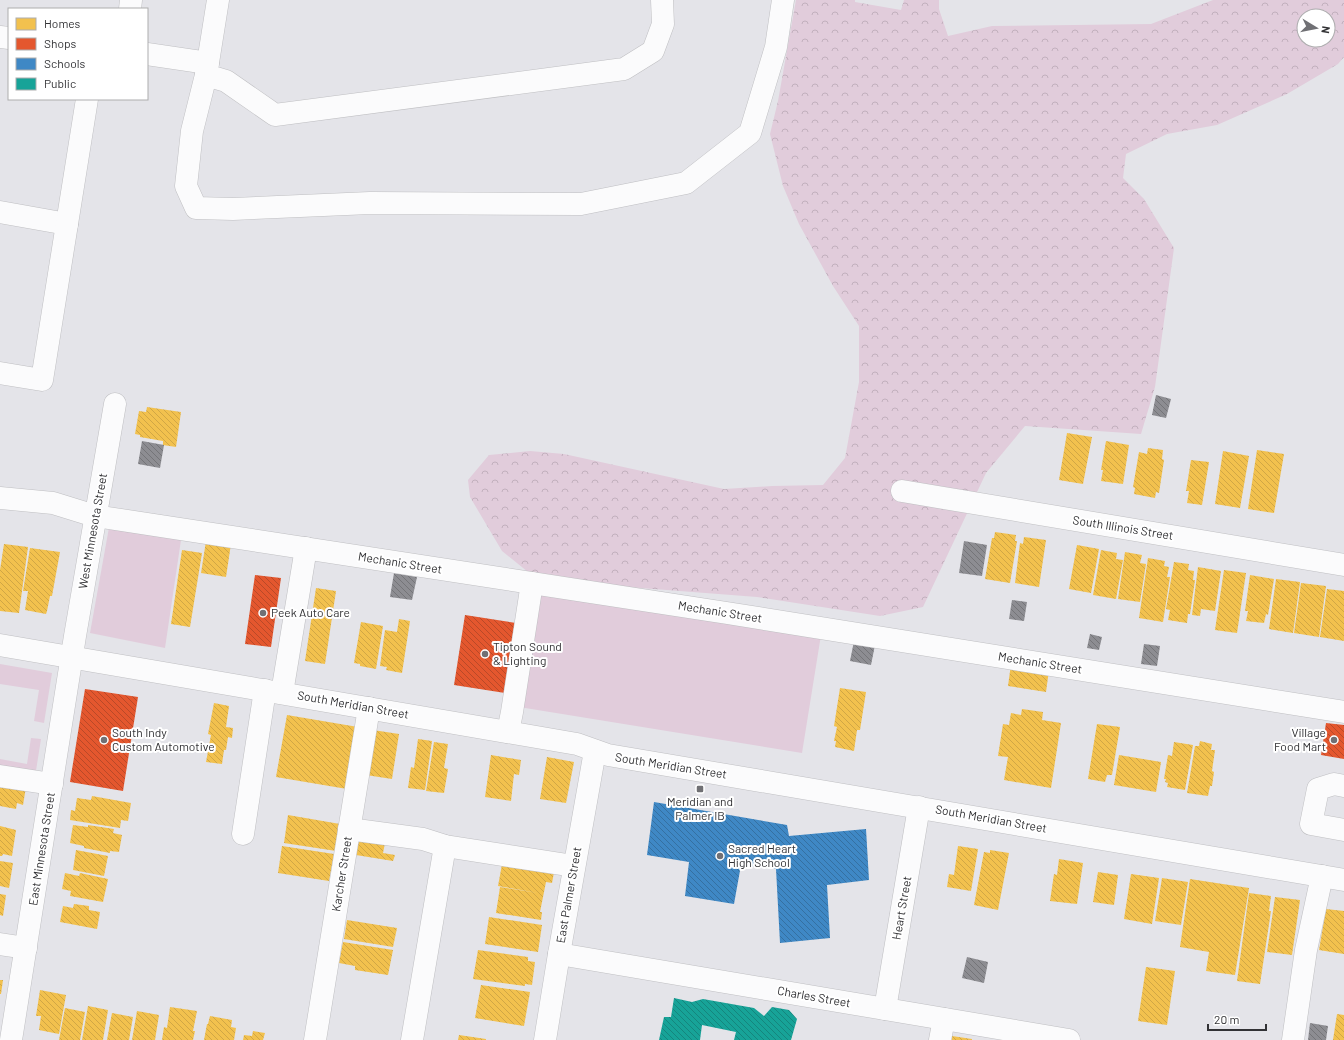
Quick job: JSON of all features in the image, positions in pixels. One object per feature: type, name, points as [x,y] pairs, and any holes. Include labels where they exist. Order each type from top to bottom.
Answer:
[{"type":"street","points":[[218,0],[207,69],[192,131],[186,186],[196,208],[233,209],[370,203],[581,204],[686,183],[750,133],[776,47],[783,0]]},
{"type":"street","points":[[148,54],[207,69],[275,115],[624,69],[653,50],[663,24],[662,0]]},
{"type":"street","points":[[0,373],[42,380],[87,100]]},
{"type":"street","points":[[0,212],[67,224]]},
{"type":"street","name":"West Minnesota Street","points":[[72,657],[115,404]]},
{"type":"street","name":"South Illinois Street","points":[[902,491],[1344,564]]},
{"type":"street","name":"Mechanic Street","points":[[0,498],[53,503],[95,516],[727,613],[1344,712]]},
{"type":"street","points":[[243,834],[306,548]]},
{"type":"street","points":[[508,732],[532,583]]},
{"type":"street","name":"South Meridian Street","points":[[0,645],[577,744],[608,755],[1338,876]]},
{"type":"street","name":"East Minnesota Street","points":[[11,1040],[72,657]]},
{"type":"street","name":"Karcher Street","points":[[315,1040],[369,708]]},
{"type":"street","name":"East Palmer Street","points":[[545,1040],[595,751]]},
{"type":"street","points":[[0,776],[52,784]]},
{"type":"street","points":[[1344,786],[1334,784],[1318,789],[1311,824],[1344,830]]},
{"type":"street","name":"Heart Street","points":[[885,1009],[919,807]]},
{"type":"street","points":[[349,828],[423,839],[445,846],[574,866]]},
{"type":"street","points":[[412,1040],[445,846]]},
{"type":"street","points":[[1293,1040],[1306,950],[1338,876]]},
{"type":"street","points":[[0,944],[26,948]]},
{"type":"street","name":"Charles Street","points":[[559,954],[1069,1040]]},
{"type":"street","points":[[940,1040],[944,1019]]},
{"type":"green space","points":[[796,0],[855,0],[855,2],[901,10],[904,0],[939,0],[939,9],[948,36],[992,26],[1151,24],[1213,0],[1344,0],[1344,57],[1338,64],[1287,94],[1217,125],[1167,134],[1126,154],[1123,178],[1144,199],[1174,248],[1155,387],[1141,434],[1025,426],[986,473],[923,607],[880,616],[757,597],[615,586],[528,572],[502,551],[470,497],[468,480],[489,455],[530,451],[564,454],[724,489],[823,485],[845,458],[859,382],[859,326],[833,286],[799,224],[783,186],[770,134],[778,101]]},
{"type":"green space","points":[[110,522],[181,540],[165,648],[90,633]]},
{"type":"green space","points":[[539,590],[821,635],[802,753],[519,707]]},
{"type":"green space","points":[[0,664],[52,673],[44,723],[34,721],[39,690],[0,684]]},
{"type":"green space","points":[[31,738],[41,739],[35,777],[0,771],[0,759],[27,764]]},
{"type":"building: Homes","points":[[147,407],[181,412],[176,447],[163,445],[163,441],[140,437],[140,435],[135,434],[139,411],[146,412]]},
{"type":"building: Homes","points":[[1067,433],[1092,437],[1083,484],[1059,480]]},
{"type":"building: Homes","points":[[1106,441],[1129,445],[1123,484],[1101,481],[1103,470],[1101,470]]},
{"type":"building: Homes","points":[[1148,448],[1163,450],[1162,459],[1164,460],[1159,493],[1156,492],[1155,498],[1134,494],[1135,488],[1133,487],[1139,452],[1147,454]]},
{"type":"building: Homes","points":[[1257,450],[1284,454],[1274,513],[1248,509]]},
{"type":"building: Homes","points":[[1223,451],[1249,456],[1240,508],[1215,504]]},
{"type":"building: Homes","points":[[1191,460],[1209,462],[1202,505],[1187,503],[1189,491],[1186,491]]},
{"type":"building: Homes","points":[[995,532],[1016,535],[1015,541],[1017,541],[1010,583],[985,579],[992,538],[994,538]]},
{"type":"building: Homes","points":[[1024,537],[1046,540],[1039,587],[1015,583],[1020,543],[1023,544]]},
{"type":"building: Homes","points":[[206,541],[231,544],[226,577],[201,573]]},
{"type":"building: Homes","points":[[4,544],[28,547],[19,613],[0,611],[0,570]]},
{"type":"building: Homes","points":[[1077,545],[1099,549],[1091,593],[1069,589]]},
{"type":"building: Homes","points":[[30,548],[60,552],[52,596],[50,596],[46,614],[25,610],[28,591],[23,591]]},
{"type":"building: Homes","points":[[182,550],[202,553],[190,627],[171,624]]},
{"type":"building: Homes","points":[[1101,550],[1117,553],[1116,559],[1123,560],[1116,599],[1093,595]]},
{"type":"building: Homes","points":[[1125,552],[1142,555],[1140,563],[1146,564],[1140,602],[1118,599]]},
{"type":"building: Homes","points":[[1148,558],[1165,561],[1164,566],[1169,567],[1167,577],[1170,577],[1163,622],[1139,618]]},
{"type":"building: Homes","points":[[1174,562],[1189,564],[1188,570],[1194,571],[1193,580],[1195,580],[1190,614],[1188,614],[1187,623],[1168,620],[1170,610],[1166,609]]},
{"type":"building: Homes","points":[[1198,567],[1221,571],[1215,611],[1201,609],[1200,616],[1192,615]]},
{"type":"building: Homes","points":[[1224,570],[1246,573],[1237,633],[1215,630]]},
{"type":"building: Homes","points":[[1250,575],[1274,579],[1268,615],[1266,614],[1264,623],[1246,621],[1248,611],[1245,611]]},
{"type":"building: Homes","points":[[1276,579],[1300,582],[1293,633],[1269,629]]},
{"type":"building: Homes","points":[[1301,583],[1326,586],[1319,637],[1294,633]]},
{"type":"building: Homes","points":[[316,588],[336,591],[325,664],[305,661]]},
{"type":"building: Homes","points":[[1327,589],[1344,591],[1344,641],[1320,637]]},
{"type":"building: Homes","points":[[399,619],[410,621],[402,673],[386,670],[387,667],[380,666],[385,630],[397,632]]},
{"type":"building: Homes","points":[[361,622],[383,626],[376,669],[360,666],[360,664],[354,663]]},
{"type":"building: Homes","points":[[1011,664],[1049,670],[1046,692],[1008,686]]},
{"type":"building: Homes","points":[[840,688],[866,692],[860,730],[857,730],[854,751],[835,747],[836,741],[834,741],[837,727],[834,726]]},
{"type":"building: Homes","points":[[214,703],[229,706],[226,727],[233,728],[232,738],[228,737],[226,750],[224,750],[222,764],[206,762],[211,735],[208,734]]},
{"type":"building: Homes","points":[[1022,709],[1043,712],[1042,720],[1061,723],[1051,788],[1004,780],[1008,757],[998,756],[1003,724],[1009,725],[1011,713],[1021,715]]},
{"type":"building: Homes","points":[[287,715],[358,727],[347,789],[276,777]]},
{"type":"building: Homes","points":[[1097,724],[1120,727],[1112,775],[1107,775],[1105,782],[1088,779]]},
{"type":"building: Homes","points":[[373,730],[399,734],[392,779],[366,775]]},
{"type":"building: Homes","points":[[418,739],[432,741],[425,790],[408,788],[411,767],[414,768]]},
{"type":"building: Homes","points":[[1200,741],[1212,744],[1211,750],[1215,750],[1212,771],[1214,772],[1212,786],[1210,786],[1208,796],[1187,793],[1195,746],[1199,746]]},
{"type":"building: Homes","points":[[434,742],[448,744],[444,768],[448,769],[444,793],[426,791]]},
{"type":"building: Homes","points":[[1174,742],[1193,745],[1185,790],[1167,787],[1168,783],[1165,782],[1166,779],[1164,779],[1168,755],[1172,756]]},
{"type":"building: Homes","points":[[491,755],[521,760],[519,775],[514,774],[511,801],[485,797]]},
{"type":"building: Homes","points":[[1119,755],[1161,762],[1156,792],[1114,785]]},
{"type":"building: Homes","points":[[547,757],[574,762],[566,803],[540,799]]},
{"type":"building: Homes","points":[[0,779],[26,787],[23,805],[17,803],[16,809],[0,806]]},
{"type":"building: Homes","points":[[92,796],[131,803],[128,821],[121,820],[120,828],[70,820],[71,810],[75,811],[77,798],[91,800]]},
{"type":"building: Homes","points":[[288,815],[340,824],[336,851],[284,843]]},
{"type":"building: Homes","points":[[73,825],[88,827],[88,825],[114,829],[113,833],[122,835],[119,852],[110,851],[110,853],[84,848],[84,846],[70,843]]},
{"type":"building: Homes","points":[[0,826],[16,830],[12,856],[3,854],[0,856]]},
{"type":"building: Homes","points":[[360,835],[386,838],[383,853],[395,855],[393,861],[356,855]]},
{"type":"building: Homes","points":[[282,846],[334,854],[329,881],[278,873]]},
{"type":"building: Homes","points":[[958,846],[978,849],[971,891],[947,887],[949,874],[954,875]]},
{"type":"building: Homes","points":[[76,850],[108,856],[104,876],[73,870]]},
{"type":"building: Homes","points":[[990,850],[1009,853],[998,910],[974,905],[984,852],[990,853]]},
{"type":"building: Homes","points":[[503,859],[555,867],[552,883],[546,882],[540,912],[542,912],[541,920],[496,913],[500,887],[538,893],[498,886]]},
{"type":"building: Homes","points":[[1059,859],[1083,863],[1077,904],[1050,901],[1054,874],[1057,875]]},
{"type":"building: Homes","points":[[0,861],[13,863],[9,888],[0,886]]},
{"type":"building: Homes","points":[[1098,872],[1118,875],[1114,905],[1093,902]]},
{"type":"building: Homes","points":[[65,873],[79,876],[80,873],[108,879],[103,902],[70,896],[71,891],[62,889]]},
{"type":"building: Homes","points":[[1131,874],[1159,878],[1152,924],[1124,919]]},
{"type":"building: Homes","points":[[1162,878],[1188,882],[1181,925],[1155,921]]},
{"type":"building: Homes","points":[[1190,879],[1249,888],[1235,975],[1206,971],[1209,952],[1180,947]]},
{"type":"building: Homes","points":[[1249,893],[1271,896],[1269,911],[1271,911],[1260,984],[1237,981]]},
{"type":"building: Homes","points":[[0,894],[6,895],[3,916],[0,915]]},
{"type":"building: Homes","points":[[1275,897],[1300,900],[1292,955],[1267,952]]},
{"type":"building: Homes","points":[[74,904],[89,906],[89,910],[100,912],[97,929],[60,922],[63,906],[73,908]]},
{"type":"building: Homes","points":[[1326,909],[1344,911],[1344,954],[1319,950]]},
{"type":"building: Homes","points":[[489,917],[542,925],[538,952],[485,944]]},
{"type":"building: Homes","points":[[347,920],[397,928],[393,947],[344,939]]},
{"type":"building: Homes","points":[[343,942],[393,950],[388,975],[355,970],[355,966],[339,963]]},
{"type":"building: Homes","points":[[478,950],[528,957],[528,961],[535,962],[532,985],[525,984],[525,986],[473,979]]},
{"type":"building: Homes","points":[[1146,967],[1175,971],[1167,1025],[1138,1021]]},
{"type":"building: Homes","points":[[0,980],[3,980],[1,994],[0,994]]},
{"type":"building: Homes","points":[[481,985],[530,992],[524,1026],[475,1018]]},
{"type":"building: Homes","points":[[40,990],[66,995],[59,1034],[39,1030],[41,1016],[36,1016]]},
{"type":"building: Homes","points":[[88,1006],[108,1010],[103,1040],[82,1040]]},
{"type":"building: Homes","points":[[170,1007],[197,1011],[193,1031],[195,1031],[193,1040],[162,1040],[164,1027],[167,1028]]},
{"type":"building: Homes","points":[[65,1008],[85,1012],[80,1040],[59,1040]]},
{"type":"building: Homes","points":[[137,1011],[159,1015],[155,1040],[132,1040]]},
{"type":"building: Homes","points":[[112,1013],[133,1017],[129,1040],[107,1040]]},
{"type":"building: Homes","points":[[1337,1014],[1344,1015],[1344,1040],[1333,1040]]},
{"type":"building: Homes","points":[[210,1016],[232,1020],[231,1027],[236,1028],[234,1040],[204,1040]]},
{"type":"building: Homes","points":[[253,1031],[265,1033],[263,1040],[243,1040],[244,1035],[252,1036]]},
{"type":"building: Homes","points":[[459,1035],[486,1039],[486,1040],[458,1040]]},
{"type":"building: Homes","points":[[952,1036],[972,1039],[972,1040],[952,1040]]},
{"type":"building: Shops","name":"Peek Auto Care","points":[[255,575],[281,578],[271,647],[245,644]]},
{"type":"building: Shops","name":"Tipton Sound & Lighting","points":[[465,615],[516,623],[505,693],[454,685]]},
{"type":"building: Shops","name":"South Indy Custom Automotive","points":[[85,689],[138,697],[123,791],[70,782]]},
{"type":"building: Shops","name":"Village Food Mart","points":[[1326,723],[1344,725],[1344,759],[1321,755]]},
{"type":"building: Schools","points":[[654,802],[787,825],[789,836],[866,829],[869,880],[827,885],[830,938],[780,943],[776,869],[741,865],[734,904],[685,896],[689,862],[647,855]]},
{"type":"building: Public","points":[[674,998],[692,1002],[703,999],[754,1008],[764,1016],[772,1007],[789,1010],[797,1019],[791,1040],[734,1040],[736,1032],[702,1025],[700,1040],[659,1040],[664,1017],[671,1017]]},
{"type":"building: Industry","points":[[1156,395],[1171,399],[1166,418],[1152,415]]},
{"type":"building: Industry","points":[[142,441],[164,445],[160,468],[138,464]]},
{"type":"building: Industry","points":[[964,541],[987,545],[982,576],[959,573]]},
{"type":"building: Industry","points":[[394,573],[417,577],[412,600],[390,597]]},
{"type":"building: Industry","points":[[1012,600],[1027,602],[1024,621],[1009,619]]},
{"type":"building: Industry","points":[[1090,634],[1102,637],[1099,650],[1087,648]]},
{"type":"building: Industry","points":[[854,641],[875,645],[871,665],[850,661]]},
{"type":"building: Industry","points":[[1144,644],[1160,646],[1157,666],[1141,664]]},
{"type":"building: Industry","points":[[967,957],[988,962],[984,983],[962,978]]},
{"type":"building: Industry","points":[[1310,1023],[1328,1026],[1326,1040],[1308,1040]]},
{"type":"place","name":"Peek Auto Care","points":[[263,613]]},
{"type":"place","name":"Tipton Sound & Lighting","points":[[485,654]]},
{"type":"place","name":"South Indy Custom Automotive","points":[[104,740]]},
{"type":"place","name":"Village Food Mart","points":[[1334,740]]},
{"type":"place","name":"Meridian and Palmer IB","points":[[700,789]]},
{"type":"place","name":"Sacred Heart High School","points":[[720,856]]}]
